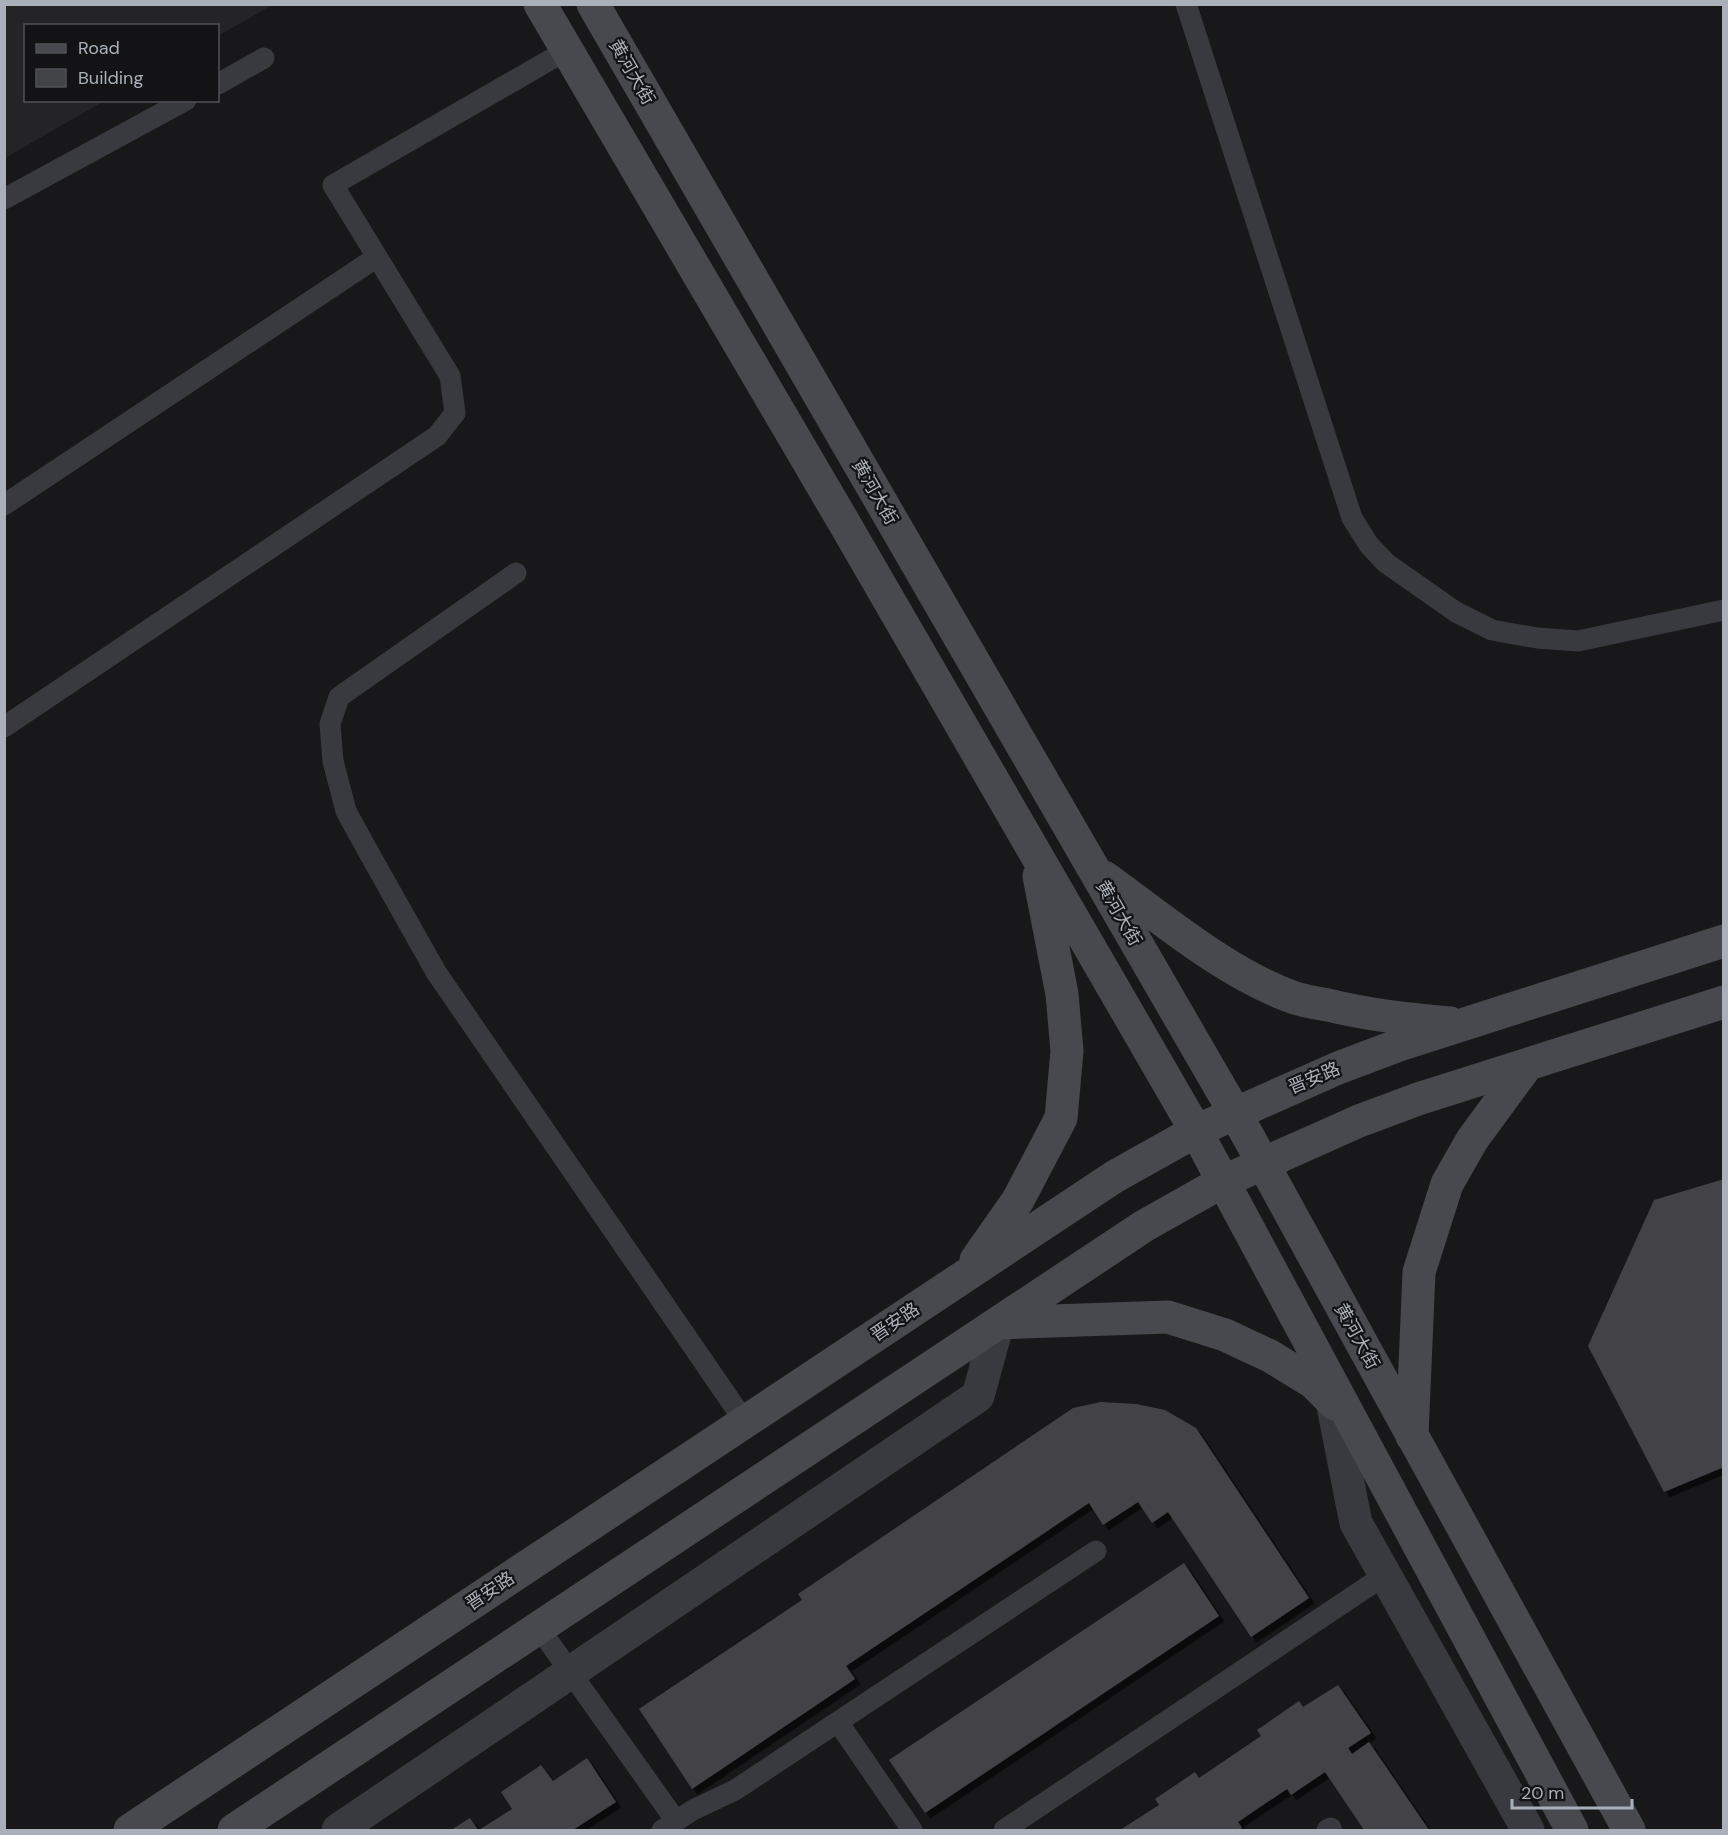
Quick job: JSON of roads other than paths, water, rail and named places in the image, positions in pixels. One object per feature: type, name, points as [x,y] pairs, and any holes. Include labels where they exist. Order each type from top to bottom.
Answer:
[{"type":"main road","points":[[540,4],[846,526],[1196,1131],[1337,1398],[1572,1830]]},
{"type":"main road","name":"黄河大街","points":[[593,4],[1235,1113],[1629,1830]]},
{"type":"main road","points":[[965,1276],[1018,1200],[1061,1118],[1067,1051],[1062,994],[1035,854]]},
{"type":"main road","points":[[1094,870],[1214,956],[1257,982],[1294,998],[1395,1018],[1463,1024]]},
{"type":"main road","name":"晋安路","points":[[130,1830],[1114,1177],[1196,1131],[1338,1068],[1463,1024],[1724,941]]},
{"type":"main road","points":[[234,1830],[1144,1226],[1224,1182],[1359,1121],[1418,1099],[1724,1002]]},
{"type":"main road","points":[[1412,1436],[1419,1272],[1447,1184],[1472,1140],[1527,1065]]},
{"type":"main road","points":[[998,1323],[1168,1317],[1225,1335],[1270,1356],[1337,1398]]},
{"type":"street","points":[[338,1830],[978,1396],[998,1323]]},
{"type":"street","points":[[1337,1398],[1356,1522],[1528,1830]]},
{"type":"lane","points":[[1186,4],[1352,518],[1368,545],[1386,563],[1456,612],[1492,630],[1537,638],[1578,641],[1724,610]]},
{"type":"lane","points":[[4,727],[437,436],[455,412],[450,376],[333,185],[567,50]]},
{"type":"lane","points":[[219,83],[264,58]]},
{"type":"lane","points":[[4,199],[182,102]]},
{"type":"lane","points":[[4,505],[377,257]]},
{"type":"lane","points":[[516,573],[339,697],[330,724],[335,771],[346,811],[436,972],[745,1422]]},
{"type":"lane","points":[[539,1628],[571,1672],[669,1826],[693,1810],[735,1790],[1096,1551]]},
{"type":"lane","points":[[1004,1830],[1385,1575]]},
{"type":"lane","points":[[838,1722],[912,1830]]}]
